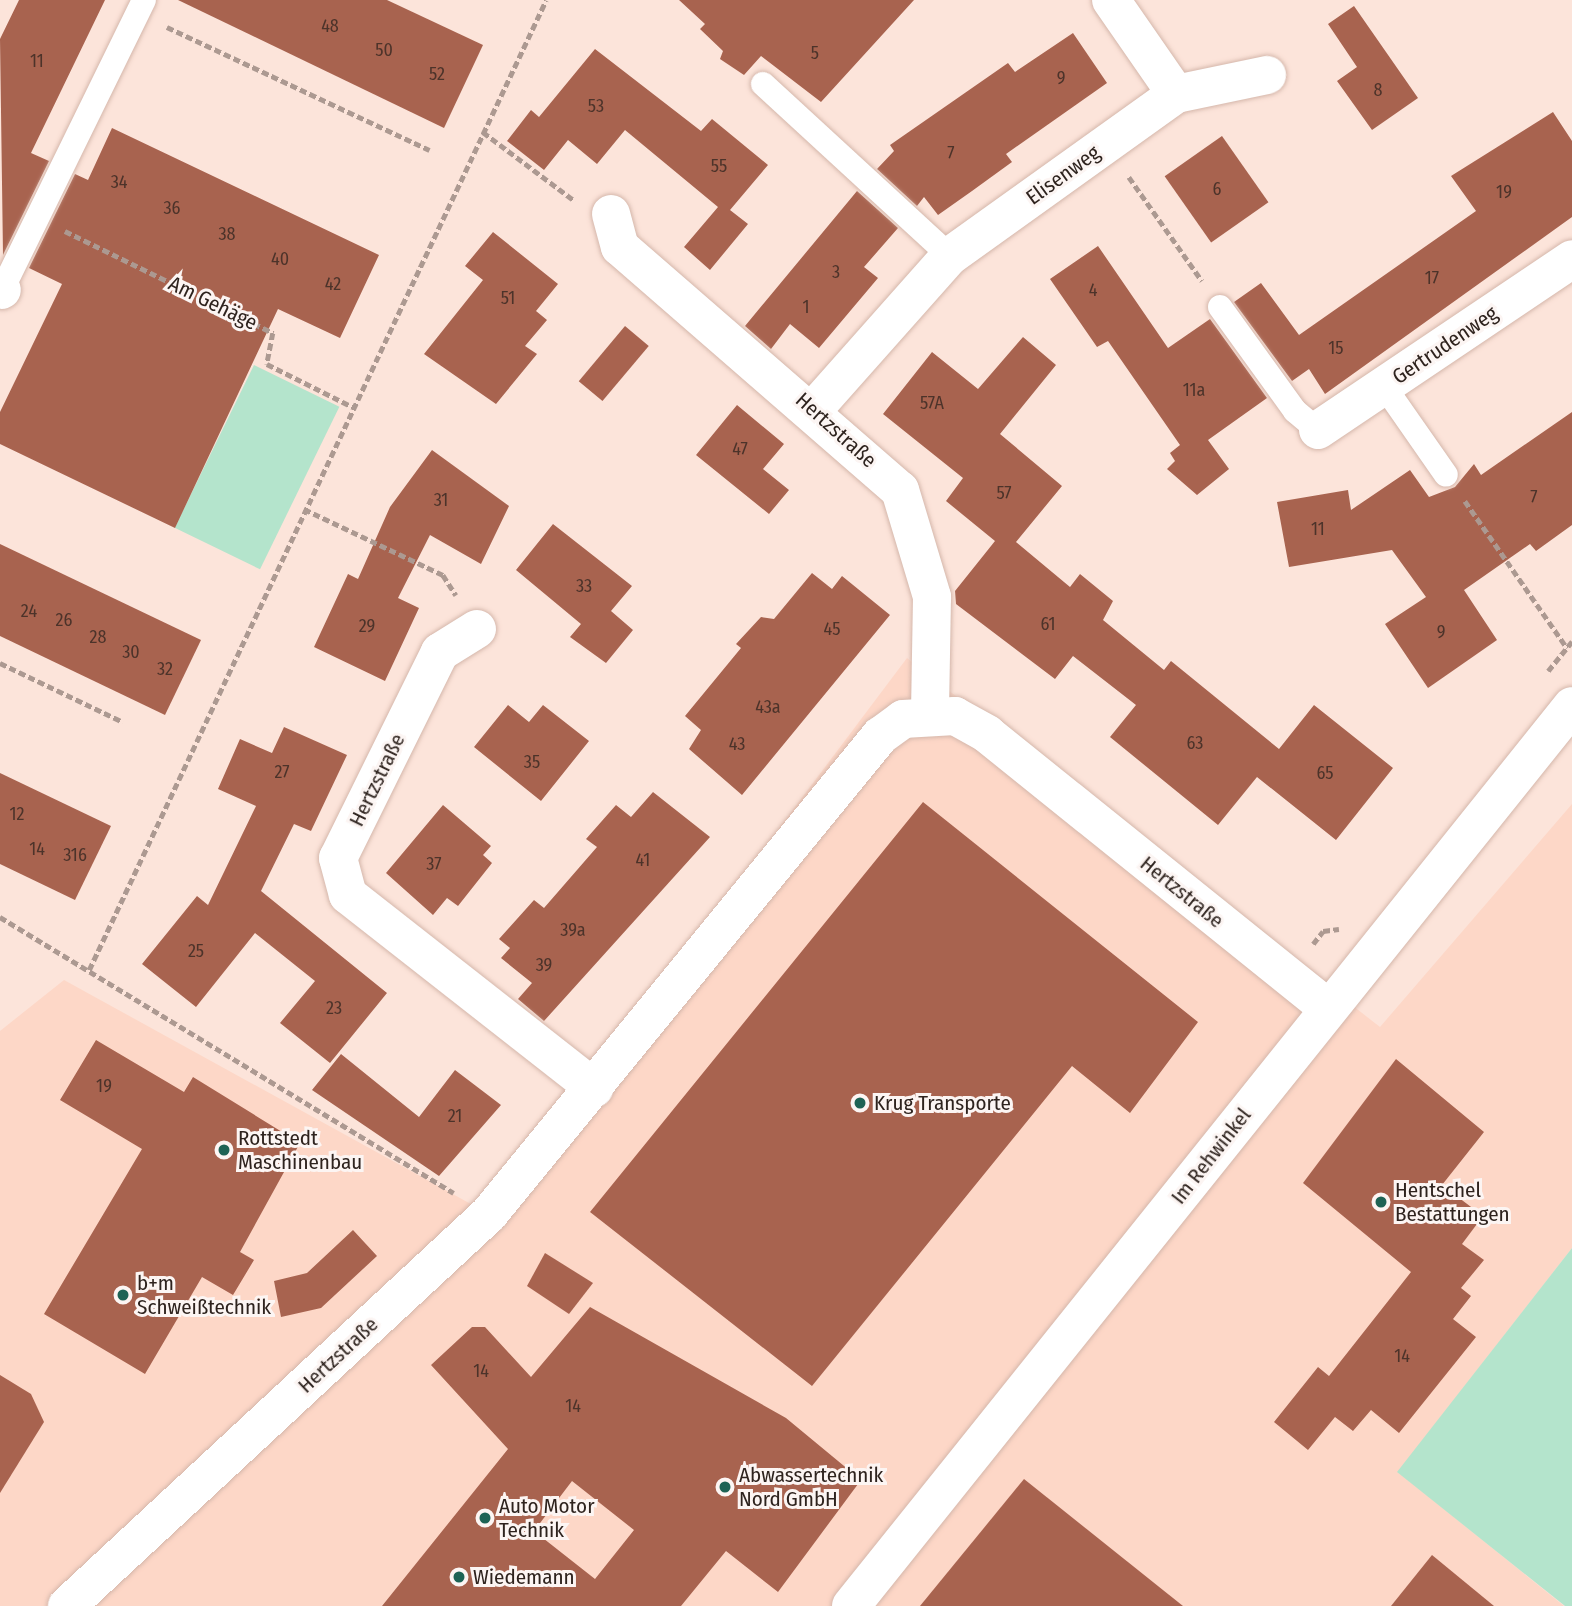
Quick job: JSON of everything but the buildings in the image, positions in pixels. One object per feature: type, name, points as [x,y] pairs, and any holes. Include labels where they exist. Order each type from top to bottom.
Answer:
[{"type":"street","points":[[1111,0],[1176,94]]},
{"type":"street","name":"Elisenweg","points":[[814,409],[950,256],[1176,94],[1268,75]]},
{"type":"street","name":"Hertzstraße","points":[[611,215],[621,247],[814,409],[900,490],[932,597],[930,714]]},
{"type":"street","name":"Gertrudenweg","points":[[1318,430],[1572,259]]},
{"type":"street","name":"Hertzstraße","points":[[477,629],[440,652],[338,858],[348,895],[594,1088]]},
{"type":"street","name":"Im Rehwinkel","points":[[851,1606],[1572,706]]},
{"type":"street","name":"Hertzstraße","points":[[67,1606],[489,1214],[880,736],[903,719],[930,714],[955,716],[986,734],[1328,1008]]},
{"type":"lane","points":[[1,291],[141,7]]},
{"type":"lane","points":[[763,84],[950,256]]},
{"type":"lane","points":[[1220,307],[1295,411],[1318,430]]},
{"type":"lane","points":[[1384,386],[1446,475]]},
{"type":"path","points":[[89,970],[545,0]]},
{"type":"path","points":[[141,7],[430,150]]},
{"type":"path","points":[[483,132],[579,204],[611,215]]},
{"type":"path","points":[[1106,145],[1220,307]]},
{"type":"path","name":"Am Gehäge","points":[[37,218],[273,333],[267,364],[353,407]]},
{"type":"path","points":[[1446,475],[1567,648]]},
{"type":"path","points":[[304,509],[443,575],[477,629]]},
{"type":"path","points":[[0,663],[123,722]]},
{"type":"path","points":[[0,917],[489,1214]]},
{"type":"shaded area","points":[[907,658],[1380,1027],[1572,804],[1572,1248],[1398,1472],[1564,1606],[0,1606],[0,1031],[64,980],[489,1214]]},
{"type":"green space","points":[[254,365],[339,407],[260,569],[175,528]]},
{"type":"green space","points":[[1572,1248],[1572,1606],[1565,1606],[1397,1472]]},
{"type":"place","name":"Krug Transporte","points":[[860,1103]]},
{"type":"place","name":"Rottstedt Maschinenbau","points":[[224,1150]]},
{"type":"place","name":"Hentschel Bestattungen","points":[[1381,1202]]},
{"type":"place","name":"b+m Schweißtechnik","points":[[123,1295]]},
{"type":"place","name":"Abwassertechnik Nord GmbH","points":[[725,1487]]},
{"type":"place","name":"Auto Motor Technik","points":[[485,1518]]},
{"type":"place","name":"Wiedemann","points":[[459,1577]]}]
